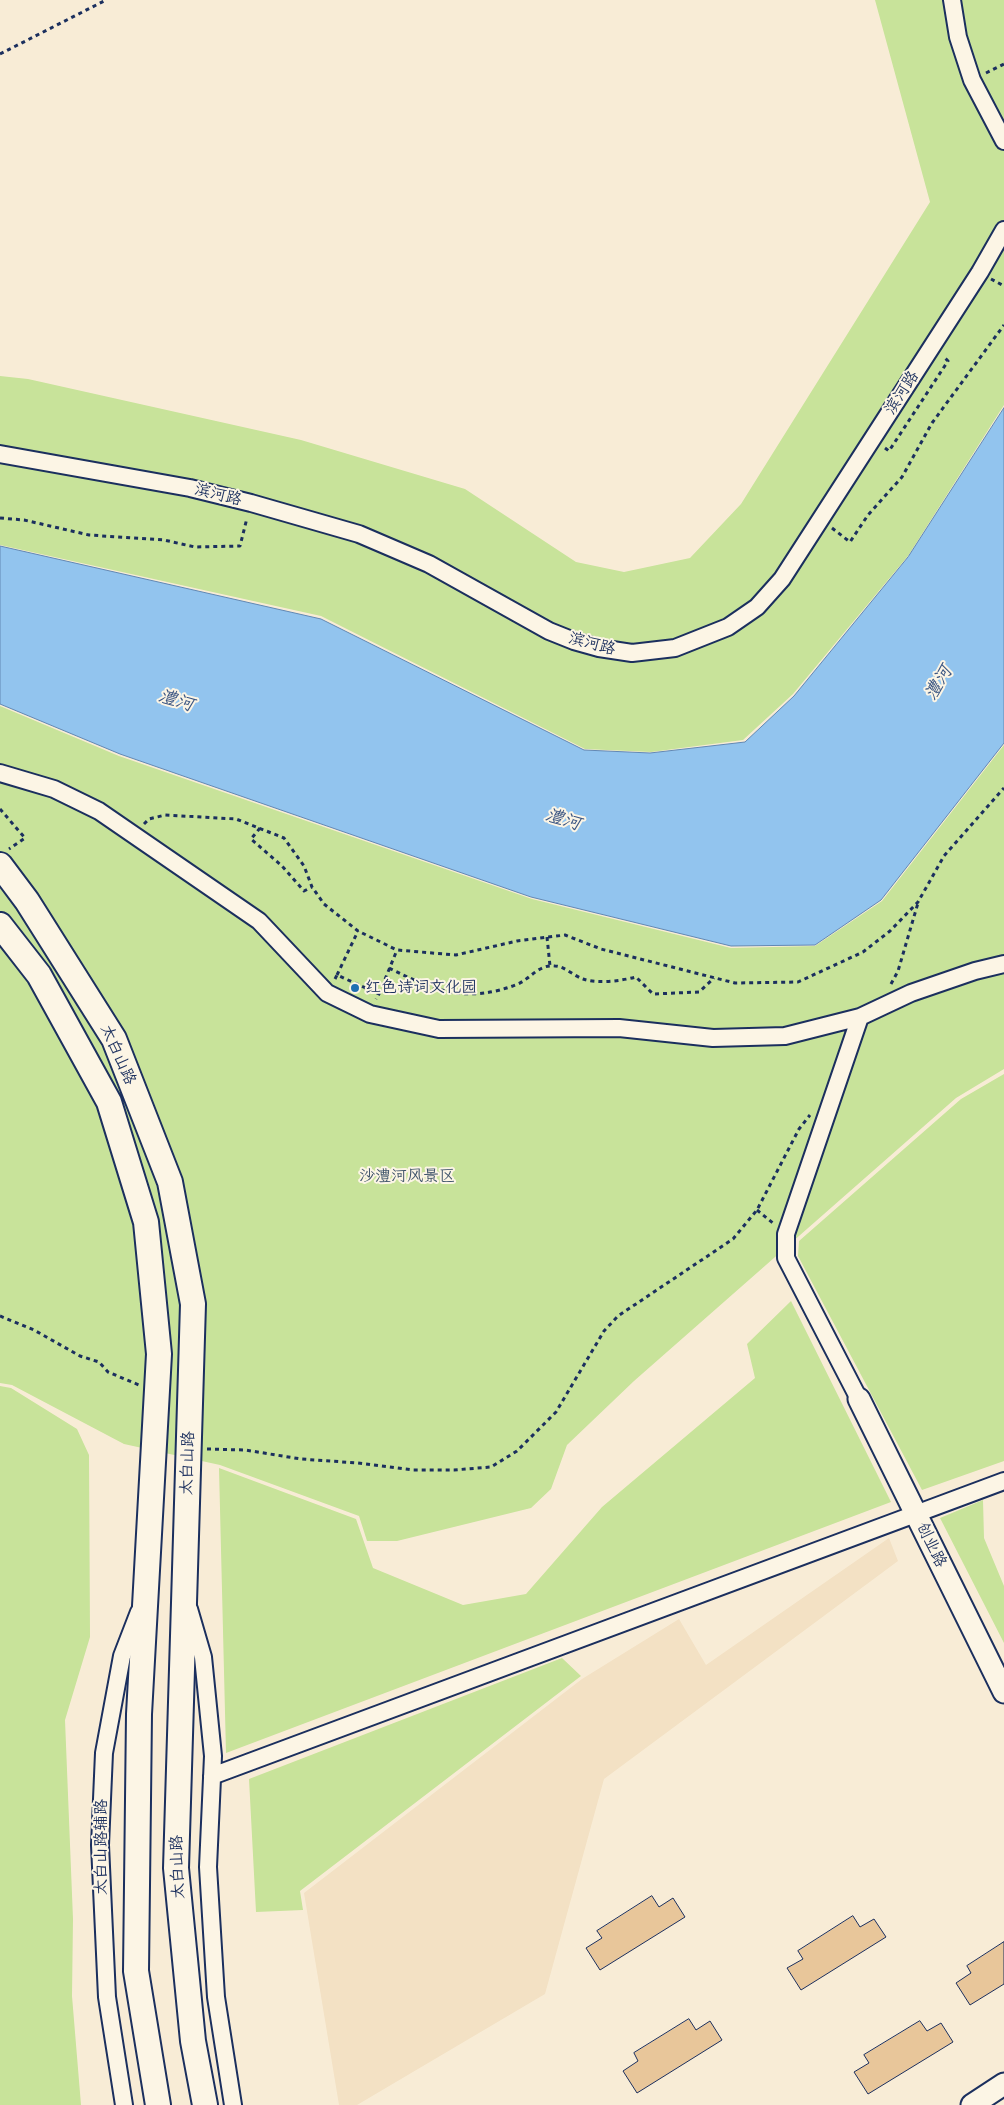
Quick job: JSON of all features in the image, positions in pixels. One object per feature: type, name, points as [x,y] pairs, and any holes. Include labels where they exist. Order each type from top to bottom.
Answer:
[{"type":"main road","name":"太白山路","points":[[3,858],[114,1039],[170,1182],[193,1304],[176,1868],[193,2042],[205,2105]]},
{"type":"main road","name":"太白山路","points":[[0,925],[40,975],[109,1102],[146,1222],[159,1354],[139,1714],[136,1971],[158,2105]]},
{"type":"street","points":[[952,0],[958,36],[972,80],[1004,141]]},
{"type":"street","name":"滨河路","points":[[0,454],[190,488],[251,503],[359,534],[429,564],[549,631],[574,641],[600,648],[632,653],[675,648],[728,626],[757,607],[782,579],[980,272],[1004,230]]},
{"type":"street","points":[[0,773],[54,789],[99,811],[259,921],[327,993],[370,1014],[439,1029],[619,1028],[713,1038],[785,1036],[860,1017],[911,993],[975,971],[1004,964]]},
{"type":"street","points":[[859,1399],[786,1258],[786,1234],[860,1017]]},
{"type":"street","name":"创业路","points":[[859,1399],[1004,1692]]},
{"type":"street","points":[[212,1776],[1004,1481]]},
{"type":"street","points":[[184,1591],[203,1657],[213,1756],[208,1867],[216,1997],[232,2105]]},
{"type":"street","name":"太白山路辅路","points":[[124,2105],[106,1997],[100,1836],[104,1753],[122,1656],[146,1593]]},
{"type":"street","points":[[972,2105],[1004,2084]]},
{"type":"path","points":[[0,54],[106,0]]},
{"type":"path","points":[[972,80],[1004,64]]},
{"type":"path","points":[[821,520],[850,542],[868,515],[902,477],[932,423],[1004,325]]},
{"type":"path","points":[[0,518],[24,520],[89,535],[164,540],[195,547],[240,546],[251,503]]},
{"type":"path","points":[[878,1008],[898,971],[918,902],[944,856],[1004,788]]},
{"type":"path","points":[[0,810],[25,838],[3,858]]},
{"type":"path","points":[[133,836],[149,819],[164,815],[236,819],[284,838],[304,866],[312,887],[324,904],[358,931],[397,950],[456,955],[517,941],[565,935],[601,949],[735,983],[798,982],[863,952],[890,931],[918,902]]},
{"type":"path","points":[[260,828],[251,839],[282,866],[304,891],[312,887]]},
{"type":"path","points":[[337,975],[358,931]]},
{"type":"path","points":[[547,937],[550,966]]},
{"type":"path","points":[[379,994],[397,950]]},
{"type":"path","points":[[389,968],[421,984],[461,995],[475,994],[519,983],[540,968],[556,965],[584,979],[618,981],[636,978],[653,994],[700,992],[714,978]]},
{"type":"path","points":[[188,1449],[245,1450],[293,1458],[413,1470],[454,1470],[491,1466],[517,1452],[556,1412],[599,1338],[618,1316],[733,1238],[757,1210],[799,1129],[820,1102],[833,1095]]},
{"type":"path","points":[[757,1210],[786,1234]]},
{"type":"path","points":[[0,1316],[34,1330],[80,1356],[99,1362],[108,1372],[157,1392]]},
{"type":"shaded area","points":[[889,1538],[898,1561],[604,1779],[545,1994],[357,2105],[339,2105],[304,1893],[582,1679],[679,1619],[706,1665]]},
{"type":"green space","points":[[875,0],[1004,0],[1004,405],[908,556],[793,694],[743,740],[651,752],[585,749],[321,616],[0,545],[0,376],[28,379],[301,440],[465,489],[576,562],[624,572],[690,558],[741,504],[930,202]]},
{"type":"green space","name":"沙澧河风景区","points":[[0,706],[119,756],[532,899],[731,948],[815,946],[882,901],[1004,745],[1004,1069],[956,1098],[634,1381],[567,1445],[551,1489],[531,1508],[397,1541],[367,1541],[359,1516],[220,1465],[124,1444],[12,1385],[0,1383]]},
{"type":"green space","points":[[1004,1074],[1004,1461],[922,1490],[798,1256],[799,1241],[961,1099]]},
{"type":"green space","points":[[791,1301],[891,1502],[226,1753],[219,1468],[356,1519],[373,1568],[463,1605],[526,1594],[602,1507],[755,1378],[747,1344]]},
{"type":"green space","points":[[0,1386],[11,1388],[77,1429],[89,1455],[90,1637],[65,1720],[73,1919],[72,1996],[81,2105],[0,2105]]},
{"type":"green space","points":[[983,1500],[984,1538],[1004,1586],[1004,1643],[940,1518]]},
{"type":"green space","points":[[562,1658],[581,1676],[300,1891],[303,1910],[256,1912],[249,1779]]},
{"type":"water","name":"澧河","points":[[1004,408],[1004,743],[881,900],[815,945],[731,946],[531,897],[120,754],[0,704],[0,546],[321,619],[584,750],[650,753],[745,742],[794,696],[908,557]]},
{"type":"building","points":[[652,1896],[659,1907],[673,1898],[685,1917],[600,1970],[586,1948],[602,1938],[597,1931]]},
{"type":"building","points":[[853,1916],[860,1927],[874,1919],[886,1937],[801,1990],[787,1968],[803,1959],[798,1951]]},
{"type":"building","points":[[1004,1942],[1004,1984],[970,2005],[956,1983],[971,1973],[967,1966]]},
{"type":"building","points":[[689,2019],[696,2030],[710,2021],[722,2040],[637,2093],[623,2071],[638,2061],[634,2053]]},
{"type":"building","points":[[920,2021],[927,2031],[941,2023],[953,2042],[868,2094],[854,2072],[869,2063],[864,2055]]},
{"type":"place","name":"红色诗词文化园","points":[[355,988]]}]
